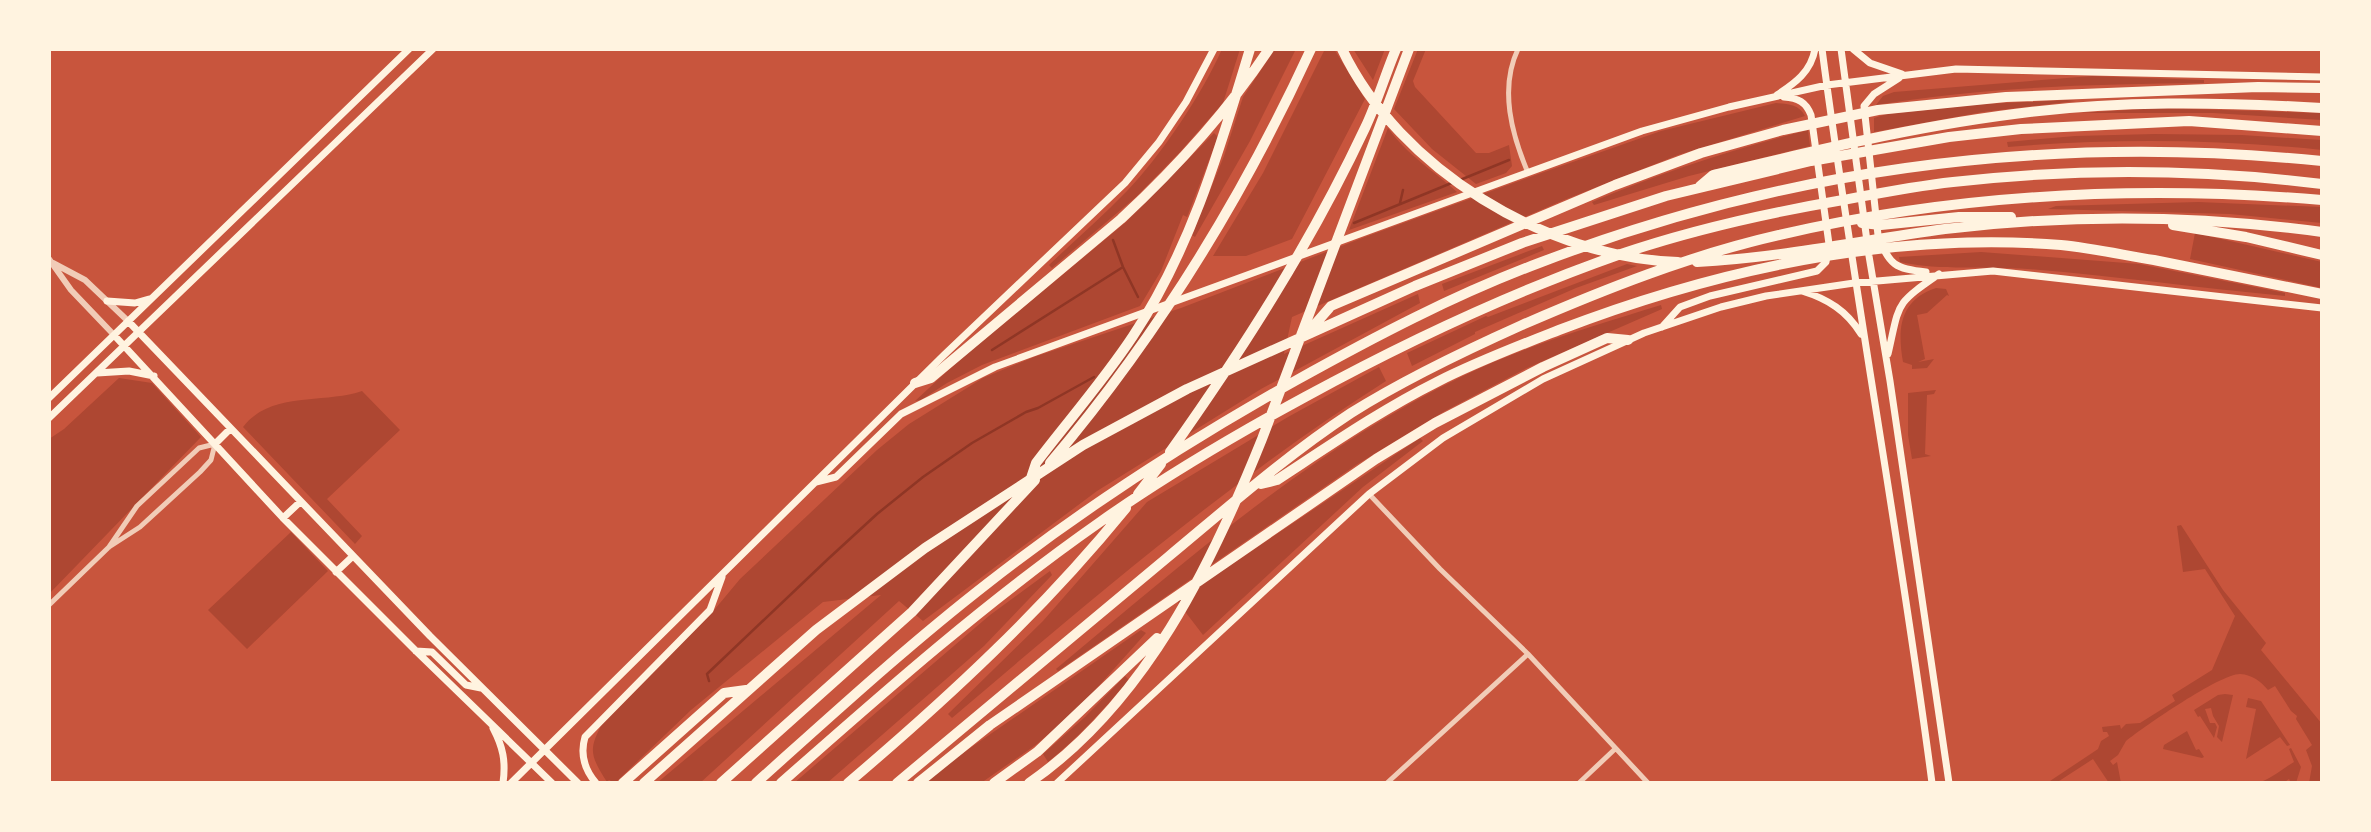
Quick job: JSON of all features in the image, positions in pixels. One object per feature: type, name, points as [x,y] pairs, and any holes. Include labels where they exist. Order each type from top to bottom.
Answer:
[{"type":"highway","points":[[915,383],[931,378],[1151,191],[1207,131],[1269,49]]},
{"type":"highway","points":[[721,783],[912,612],[1028,488],[1110,388],[1203,250],[1250,169],[1311,49]]},
{"type":"highway","points":[[1342,49],[1361,82],[1393,122],[1430,160],[1464,187],[1505,213],[1553,235],[1623,256],[1671,262],[1734,261],[1889,237],[2018,222],[2131,218],[2259,224],[2322,232]]},
{"type":"highway","points":[[848,783],[983,664],[1068,576],[1156,471],[1264,314],[1312,232],[1366,127],[1396,49]]},
{"type":"highway","points":[[1029,783],[1091,732],[1116,705],[1170,625],[1209,557],[1237,500],[1409,49]]},
{"type":"highway","points":[[1028,488],[1036,463],[1133,336],[1170,271],[1206,189],[1248,54]]},
{"type":"highway","points":[[1307,333],[1331,306],[1615,185],[1701,153],[1783,130],[1878,110],[2006,97],[2322,88]]},
{"type":"highway","points":[[1697,189],[1713,175],[1876,136],[2015,114],[2076,108],[2209,103],[2322,108]]},
{"type":"highway","points":[[645,783],[816,630],[971,517],[1038,474],[1154,405],[1307,333],[1522,243],[1607,213],[1697,189],[1811,161],[1949,137],[2021,129],[2189,121],[2322,131]]},
{"type":"highway","points":[[756,783],[934,626],[1100,500],[1200,436],[1362,344],[1537,263],[1616,235],[1718,205],[1794,186],[1900,167],[2023,154],[2120,151],[2185,151],[2322,161]]},
{"type":"highway","points":[[781,783],[954,632],[1122,507],[1241,432],[1366,364],[1488,306],[1544,283],[1621,254],[1732,223],[1794,208],[1952,182],[2025,176],[2182,172],[2322,184]]},
{"type":"highway","points":[[897,783],[1316,437],[1434,366],[1619,285],[1681,263],[1779,235],[1925,209],[2029,198],[2181,192],[2322,200]]},
{"type":"highway","points":[[1844,222],[1881,225],[1959,217],[2070,216],[2208,230],[2322,255]]},
{"type":"highway","points":[[1257,485],[1277,480],[1383,411],[1438,381],[1514,347],[1673,290],[1740,272],[1901,248],[1961,243],[2063,245],[2322,294]]},
{"type":"highway","points":[[918,783],[990,725],[1377,459],[1435,423],[1543,367],[1607,338],[1628,340]]},
{"type":"highway","points":[[993,783],[1037,752],[1170,625]]},
{"type":"highway","points":[[623,783],[724,693],[747,690]]},
{"type":"main road","points":[[49,398],[409,49]]},
{"type":"main road","points":[[49,418],[433,49]]},
{"type":"main road","points":[[511,783],[915,383],[1133,174],[1186,102],[1214,49]]},
{"type":"main road","points":[[1773,97],[1799,80],[1813,61],[1815,49]]},
{"type":"main road","points":[[1822,49],[1854,283],[1887,474],[1932,783]]},
{"type":"main road","points":[[1841,49],[1869,256],[1887,360],[1949,783]]},
{"type":"main road","points":[[1853,49],[1870,63],[1906,75]]},
{"type":"main road","points":[[816,482],[836,477],[901,414],[995,367],[1642,131],[1700,114],[1827,85],[1956,69],[2322,77]]},
{"type":"main road","points":[[387,70],[399,82]]},
{"type":"main road","points":[[1906,75],[1874,94],[1864,106],[1878,235],[1884,252],[1893,265],[1904,270],[1940,274]]},
{"type":"main road","points":[[1661,328],[1680,307],[1722,293],[1817,271],[1826,262],[1829,244],[1811,116],[1800,100],[1773,97]]},
{"type":"main road","points":[[1057,783],[1369,494],[1443,438],[1497,404],[1543,379],[1628,340],[1721,307],[1798,289],[1993,271],[2322,308]]},
{"type":"main road","points":[[1887,360],[1895,317],[1900,306],[1908,296],[1940,274]]},
{"type":"main road","points":[[1798,289],[1818,296],[1843,310],[1864,340]]},
{"type":"main road","points":[[107,300],[135,303],[150,299]]},
{"type":"main road","points":[[128,321],[482,689],[578,783]]},
{"type":"main road","points":[[114,335],[283,518],[552,783]]},
{"type":"main road","points":[[96,373],[129,371],[154,376]]},
{"type":"main road","points":[[215,444],[230,429]]},
{"type":"main road","points":[[1887,474],[1904,472]]},
{"type":"main road","points":[[283,518],[300,502]]},
{"type":"main road","points":[[336,572],[353,556]]},
{"type":"main road","points":[[596,783],[587,771],[583,758],[585,737],[710,610],[723,573]]},
{"type":"main road","points":[[416,651],[432,652],[467,685],[482,689]]},
{"type":"main road","points":[[1922,715],[1938,712]]},
{"type":"main road","points":[[491,724],[503,750],[503,783]]},
{"type":"street","points":[[1518,49],[1514,56],[1508,97],[1512,131],[1528,173]]},
{"type":"street","points":[[50,261],[85,280],[128,321]]},
{"type":"street","points":[[50,261],[71,290],[114,335]]},
{"type":"street","points":[[49,605],[109,547],[140,527],[200,472],[211,460],[215,444],[199,448],[137,506],[109,547]]},
{"type":"street","points":[[1369,494],[1440,569],[1528,654],[1648,783]]},
{"type":"street","points":[[1387,783],[1528,654]]},
{"type":"street","points":[[1579,783],[1615,749]]},
{"type":"shaded area","points":[[1222,49],[1240,49],[1223,103],[1136,197],[1052,268],[1049,265],[1118,201],[1167,143]]},
{"type":"shaded area","points":[[1275,49],[1296,49],[1250,141],[1195,237],[1192,235],[1224,156],[1243,97]]},
{"type":"shaded area","points":[[1325,49],[1334,49],[1365,99],[1292,239],[1246,256],[1213,256],[1263,173]]},
{"type":"shaded area","points":[[1353,49],[1385,49],[1373,80]]},
{"type":"shaded area","points":[[1418,49],[1426,49],[1413,81],[1415,87],[1476,153],[1489,153],[1509,145],[1512,166],[1506,173],[1476,184],[1432,149],[1394,109]]},
{"type":"shaded area","points":[[2092,76],[2204,80],[2204,83],[2039,88],[1957,94],[1876,105],[1883,96],[1894,92]]},
{"type":"shaded area","points":[[2076,101],[1983,112],[1874,132],[1874,118],[1887,114],[1984,104]]},
{"type":"shaded area","points":[[1776,103],[1796,107],[1805,116],[1678,155],[1564,200],[1292,317],[1284,354],[1418,294],[1420,303],[1261,389],[1097,491],[923,621],[899,601],[700,783],[657,783],[881,595],[823,602],[691,710],[615,783],[609,780],[607,782],[601,773],[594,759],[593,746],[603,722],[710,615],[740,579],[877,450],[909,424],[983,378],[1034,357],[1181,308],[1365,237],[1661,131]]},
{"type":"shaded area","points":[[2159,108],[2322,113],[2322,120],[2213,113],[2079,113]]},
{"type":"shaded area","points":[[1388,128],[1412,154],[1457,192],[1349,230]]},
{"type":"shaded area","points":[[1808,130],[1810,146],[1689,176],[1594,205],[1592,202],[1698,162]]},
{"type":"shaded area","points":[[1214,133],[1218,137],[1187,217],[1183,215],[1161,271],[1140,306],[982,365],[915,401],[956,363],[1126,222]]},
{"type":"shaded area","points":[[2242,135],[2322,140],[2322,150],[2204,142],[2086,142],[2008,147],[2007,142],[2075,136]]},
{"type":"shaded area","points":[[2198,202],[2322,207],[2322,223],[2230,214],[2048,209],[2056,206]]},
{"type":"shaded area","points":[[2195,233],[2322,262],[2322,288],[2190,259]]},
{"type":"shaded area","points":[[1542,246],[1544,250],[1444,291],[1442,284]]},
{"type":"shaded area","points":[[1981,252],[2139,264],[2285,293],[2285,296],[2028,269],[1916,265],[1900,262],[1899,257]]},
{"type":"shaded area","points":[[1627,264],[1637,266],[1576,288],[1475,332],[1412,366],[1407,353],[1486,316]]},
{"type":"shaded area","points":[[1936,288],[1946,289],[1949,296],[1927,313],[1917,315],[1925,359],[1918,362],[1934,359],[1927,368],[1912,369],[1912,365],[1903,362],[1901,327],[1908,308],[1915,300]]},
{"type":"shaded area","points":[[1661,305],[1662,309],[1527,368],[1445,411],[1356,465],[1058,671],[1056,669],[1250,511],[1300,474],[1405,406],[1461,377],[1510,356]]},
{"type":"shaded area","points":[[1379,367],[1386,381],[1328,419],[1217,500],[1110,585],[952,718],[948,714],[1043,621],[1147,502],[1288,417]]},
{"type":"shaded area","points":[[119,378],[152,383],[201,437],[49,594],[49,439],[64,429]]},
{"type":"shaded area","points":[[1936,390],[1934,394],[1927,395],[1925,454],[1931,456],[1912,459],[1908,435],[1908,393]]},
{"type":"shaded area","points":[[362,391],[400,430],[327,499],[362,536],[355,544],[243,427],[254,416],[283,403]]},
{"type":"shaded area","points":[[1420,438],[1423,441],[1363,487],[1203,635],[1177,601]]},
{"type":"shaded area","points":[[2181,525],[2223,590],[2266,643],[2261,650],[2322,724],[2322,783],[2309,783],[2312,766],[2306,750],[2312,745],[2296,719],[2297,716],[2275,686],[2268,690],[2256,679],[2240,674],[2200,691],[2126,741],[2118,755],[2110,761],[2113,765],[2117,762],[2121,783],[2109,783],[2093,759],[2056,783],[2047,783],[2098,749],[2101,741],[2109,736],[2107,732],[2103,732],[2102,727],[2120,725],[2121,729],[2126,724],[2140,723],[2175,701],[2172,695],[2212,670],[2235,616],[2205,569],[2183,572],[2177,526]]},
{"type":"shaded area","points":[[291,532],[328,571],[247,649],[208,610]]},
{"type":"shaded area","points":[[1050,571],[1052,575],[984,646],[827,783],[794,783],[990,615]]},
{"type":"shaded area","points":[[1141,630],[1146,633],[1080,707],[1037,744],[981,783],[925,783],[950,762]]},
{"type":"shaded area","points":[[1125,676],[1129,680],[1110,702],[1048,762],[1043,754],[1085,717]]},
{"type":"shaded area","points":[[2218,695],[2233,695],[2222,742],[2217,737],[2219,726],[2211,708],[2205,709],[2210,723],[2215,723],[2217,727],[2214,738],[2194,710]]},
{"type":"shaded area","points":[[2248,698],[2261,701],[2290,745],[2287,746],[2280,737],[2246,759],[2256,709],[2246,707]]},
{"type":"shaded area","points":[[2187,731],[2196,750],[2199,749],[2204,757],[2163,749],[2164,745]]},
{"type":"shaded area","points":[[2291,748],[2301,767],[2296,783],[2291,783],[2289,779],[2283,783],[2258,783],[2294,762],[2289,749]]},
{"type":"waterway","points":[[1460,180],[1509,160]]},
{"type":"waterway","points":[[1354,223],[1454,182]]},
{"type":"waterway","points":[[1400,203],[1403,190]]},
{"type":"waterway","points":[[1113,240],[1138,297]]},
{"type":"waterway","points":[[992,350],[1123,267]]},
{"type":"waterway","points":[[709,681],[707,674],[877,514],[923,477],[972,443],[1094,377]]}]
